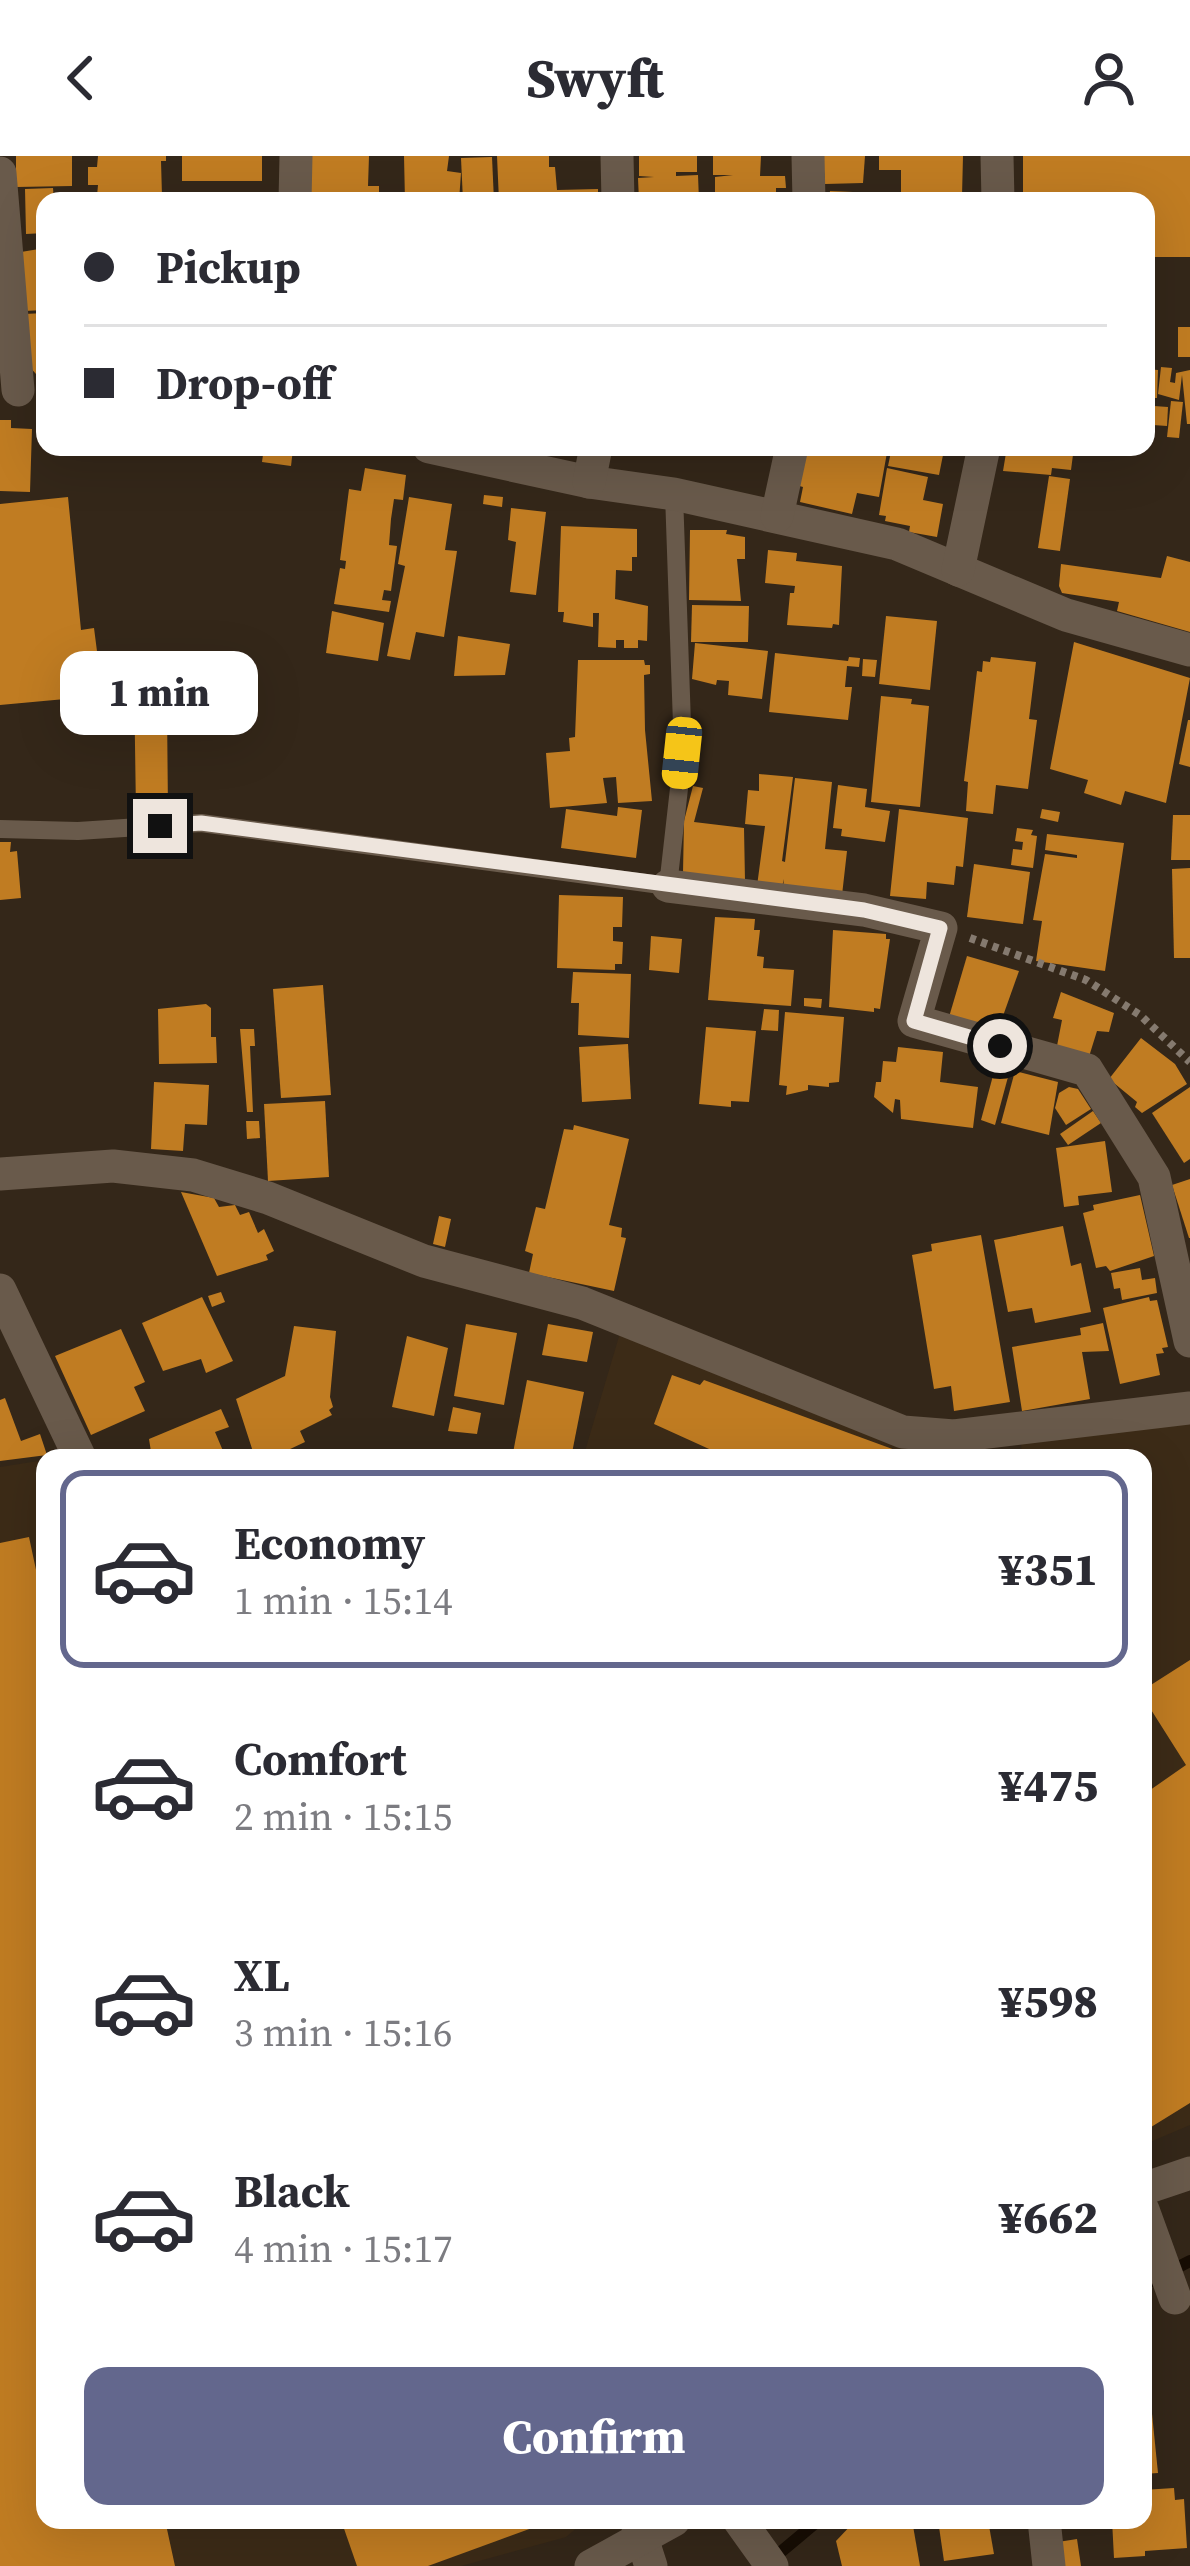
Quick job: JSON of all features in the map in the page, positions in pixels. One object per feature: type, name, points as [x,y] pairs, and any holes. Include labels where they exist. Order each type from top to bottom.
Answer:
[{"type":"street","points":[[295,192],[296,156]]},
{"type":"street","points":[[617,156],[618,192]]},
{"type":"street","points":[[808,156],[809,192]]},
{"type":"street","points":[[997,156],[998,192]]},
{"type":"street","points":[[0,173],[21,391]]},
{"type":"street","points":[[470,456],[589,482],[674,494],[897,544],[1066,615],[1190,650]]},
{"type":"street","points":[[589,482],[594,456]]},
{"type":"street","points":[[777,516],[790,456]]},
{"type":"street","points":[[958,570],[982,456]]},
{"type":"street","points":[[668,886],[864,910],[940,928],[914,1021],[1087,1070],[1154,1177],[1190,1341]]},
{"type":"street","points":[[0,1174],[113,1166],[194,1175],[268,1198],[424,1261],[582,1303],[903,1432],[954,1436],[1190,1408]]},
{"type":"street","points":[[0,1290],[76,1449]]},
{"type":"street","points":[[1152,2185],[1190,2173]]},
{"type":"street","points":[[1152,2234],[1175,2298]]},
{"type":"street","points":[[744,2529],[772,2566]]},
{"type":"street","points":[[1045,2529],[1049,2566]]},
{"type":"street","points":[[591,2566],[643,2542]]},
{"type":"lane","points":[[0,830],[78,831],[201,823],[668,886],[682,753],[674,494]]},
{"type":"path","points":[[940,928],[1086,980],[1139,1015],[1190,1062]]},
{"type":"shaded area","points":[[620,1333],[913,1449],[586,1449]]},
{"type":"shaded area","points":[[1190,1423],[1190,2125],[1152,2141],[1152,1449],[1022,1449],[1021,1444]]},
{"type":"shaded area","points":[[36,1461],[36,2529],[575,2529],[566,2537],[461,2566],[0,2566],[0,1467]]},
{"type":"building","points":[[16,156],[72,156],[72,186],[16,187]]},
{"type":"building","points":[[98,156],[166,156],[161,161],[162,192],[97,192],[98,185],[88,185],[88,167],[97,167]]},
{"type":"building","points":[[182,156],[262,156],[262,181],[182,181]]},
{"type":"building","points":[[312,156],[369,156],[368,186],[379,186],[379,192],[310,192]]},
{"type":"building","points":[[404,156],[449,156],[447,171],[461,173],[460,192],[405,192]]},
{"type":"building","points":[[497,156],[549,156],[557,190],[598,189],[598,192],[499,192]]},
{"type":"building","points":[[639,156],[697,156],[697,172],[676,172],[676,176],[698,175],[699,192],[639,192],[638,178],[654,177],[639,176]]},
{"type":"building","points":[[713,156],[761,156],[760,176],[785,176],[786,188],[715,192],[715,177],[733,175],[713,175]]},
{"type":"building","points":[[823,156],[865,156],[863,183],[825,184]]},
{"type":"building","points":[[879,156],[963,156],[962,192],[901,192],[901,170],[879,170]]},
{"type":"building","points":[[1023,156],[1190,156],[1190,257],[1155,257],[1155,192],[1023,192]]},
{"type":"building","points":[[492,157],[494,192],[463,192],[461,158]]},
{"type":"building","points":[[53,188],[53,192],[36,192],[36,233],[26,234],[25,189]]},
{"type":"building","points":[[36,250],[36,310],[24,311],[21,252]]},
{"type":"building","points":[[36,313],[36,374],[28,365],[24,314]]},
{"type":"building","points":[[1178,327],[1190,327],[1190,357],[1178,357]]},
{"type":"building","points":[[1161,367],[1172,368],[1170,382],[1175,383],[1176,373],[1190,370],[1190,424],[1182,375],[1179,400],[1158,394]]},
{"type":"building","points":[[1171,401],[1183,402],[1179,438],[1167,437]]},
{"type":"building","points":[[1155,406],[1168,407],[1167,426],[1155,425]]},
{"type":"building","points":[[0,420],[11,420],[11,428],[32,429],[30,492],[0,491]]},
{"type":"building","points":[[263,456],[292,456],[291,466],[262,462]]},
{"type":"building","points":[[804,456],[886,456],[879,497],[857,493],[852,514],[800,502],[803,487],[796,485]]},
{"type":"building","points":[[890,456],[943,456],[939,475],[888,466]]},
{"type":"building","points":[[1006,456],[1073,456],[1071,470],[1052,468],[1051,475],[1003,471]]},
{"type":"building","points":[[365,468],[406,475],[403,500],[394,499],[391,519],[389,545],[397,546],[391,591],[384,590],[382,600],[391,601],[389,612],[334,604],[340,568],[345,569],[346,561],[340,560],[349,489],[361,491]]},
{"type":"building","points":[[887,468],[928,477],[923,500],[943,504],[937,537],[909,532],[910,526],[885,521],[886,516],[879,515]]},
{"type":"building","points":[[1049,476],[1070,479],[1060,551],[1038,548]]},
{"type":"building","points":[[484,495],[503,497],[502,507],[483,504]]},
{"type":"building","points":[[68,497],[81,630],[94,628],[98,659],[84,661],[87,697],[0,705],[0,504]]},
{"type":"building","points":[[409,497],[452,504],[445,550],[457,551],[444,637],[416,632],[410,660],[387,656],[405,566],[398,564]]},
{"type":"building","points":[[511,508],[546,512],[536,595],[510,592],[516,542],[508,540]]},
{"type":"building","points":[[561,526],[637,529],[637,557],[632,557],[632,571],[616,570],[615,599],[648,606],[647,641],[638,640],[638,648],[624,648],[624,640],[616,640],[616,648],[598,647],[599,613],[593,613],[593,627],[563,622],[564,612],[558,612]]},
{"type":"building","points":[[690,530],[727,530],[726,534],[745,537],[745,559],[737,559],[741,601],[689,600]]},
{"type":"building","points":[[768,550],[797,553],[796,561],[842,566],[839,625],[787,625],[795,586],[765,583]]},
{"type":"building","points":[[1167,556],[1190,562],[1190,632],[1117,611],[1119,602],[1062,593],[1059,586],[1061,564],[1161,578]]},
{"type":"building","points":[[692,605],[749,606],[748,642],[691,642]]},
{"type":"building","points":[[332,611],[384,623],[378,661],[326,653]]},
{"type":"building","points":[[886,616],[937,621],[930,690],[879,684]]},
{"type":"building","points":[[458,636],[510,644],[505,675],[454,676]]},
{"type":"building","points":[[1074,642],[1190,678],[1166,803],[1125,791],[1121,805],[1084,793],[1088,780],[1050,769]]},
{"type":"building","points":[[695,643],[768,651],[762,699],[728,695],[729,681],[717,680],[716,685],[692,679]]},
{"type":"building","points":[[775,653],[848,661],[849,657],[860,658],[859,667],[847,666],[845,687],[852,687],[848,720],[769,712]]},
{"type":"building","points":[[991,657],[1036,662],[1029,719],[1037,720],[1028,789],[996,785],[993,814],[966,811],[968,782],[964,781],[977,671],[982,672],[983,661],[990,662]]},
{"type":"building","points":[[863,659],[877,660],[875,677],[862,676]]},
{"type":"building","points":[[578,660],[644,660],[650,665],[650,674],[644,675],[652,801],[618,803],[616,777],[603,778],[607,803],[550,808],[546,753],[570,751],[569,738],[575,737]]},
{"type":"building","points":[[134,678],[167,678],[167,684],[175,684],[175,708],[167,708],[168,812],[136,812]]},
{"type":"building","points":[[881,696],[929,706],[920,807],[871,802]]},
{"type":"building","points":[[1190,720],[1190,767],[1179,764]]},
{"type":"building","points":[[759,774],[793,777],[785,862],[795,778],[832,782],[825,849],[847,851],[841,904],[782,898],[784,879],[779,898],[757,886],[765,826],[745,824],[748,790],[759,791]]},
{"type":"building","points":[[838,785],[867,789],[865,807],[890,811],[885,842],[841,836],[842,829],[833,828]]},
{"type":"building","points":[[693,786],[703,788],[694,822],[744,828],[745,881],[683,873],[684,821]]},
{"type":"building","points":[[618,807],[642,810],[636,858],[561,848],[566,809],[617,816]]},
{"type":"building","points":[[899,809],[968,818],[963,867],[956,866],[954,885],[927,882],[926,899],[890,896]]},
{"type":"building","points":[[1042,809],[1060,812],[1058,822],[1040,818]]},
{"type":"building","points":[[1173,815],[1190,815],[1190,860],[1171,860]]},
{"type":"building","points":[[1017,828],[1033,830],[1031,835],[1037,836],[1033,868],[1011,865],[1013,849],[1022,850],[1023,842],[1015,841]]},
{"type":"building","points":[[1047,834],[1124,843],[1105,971],[1036,961],[1042,921],[1033,920],[1045,854],[1077,858],[1045,850]]},
{"type":"building","points":[[0,842],[11,842],[10,852],[17,851],[21,898],[0,900]]},
{"type":"building","points":[[974,864],[1030,872],[1023,924],[967,917]]},
{"type":"building","points":[[1190,868],[1190,958],[1174,958],[1172,869]]},
{"type":"building","points":[[559,895],[623,897],[622,927],[613,927],[613,941],[623,942],[622,964],[615,964],[615,970],[557,968]]},
{"type":"building","points":[[715,917],[755,919],[754,930],[760,930],[757,956],[764,957],[763,968],[794,970],[791,1006],[708,1000]]},
{"type":"building","points":[[833,930],[886,934],[890,939],[880,1009],[829,1007]]},
{"type":"building","points":[[651,936],[682,939],[679,973],[649,970]]},
{"type":"building","points":[[967,956],[1019,971],[998,1030],[949,1017]]},
{"type":"building","points":[[573,972],[631,974],[629,1038],[578,1035],[579,1003],[571,1003]]},
{"type":"building","points":[[323,985],[331,1095],[281,1098],[273,989]]},
{"type":"building","points":[[1061,992],[1114,1013],[1109,1032],[1097,1031],[1087,1063],[1056,1051],[1062,1020],[1053,1018]]},
{"type":"building","points":[[804,998],[822,999],[821,1008],[804,1006]]},
{"type":"building","points":[[206,1004],[211,1008],[217,1063],[159,1064],[158,1009]]},
{"type":"building","points":[[764,1009],[779,1010],[778,1031],[761,1030]]},
{"type":"building","points":[[785,1012],[844,1017],[839,1082],[829,1087],[808,1085],[808,1090],[786,1095],[787,1086],[779,1085]]},
{"type":"building","points":[[706,1027],[756,1031],[749,1102],[731,1101],[731,1107],[699,1104]]},
{"type":"building","points":[[240,1029],[254,1029],[255,1046],[250,1046],[253,1112],[247,1112]]},
{"type":"building","points":[[1141,1038],[1175,1064],[1187,1084],[1142,1113],[1135,1107],[1137,1102],[1109,1079]]},
{"type":"building","points":[[628,1044],[631,1099],[582,1102],[579,1047]]},
{"type":"building","points":[[898,1047],[943,1052],[940,1082],[978,1087],[973,1128],[901,1119],[900,1100],[895,1099],[893,1113],[874,1097],[883,1061],[896,1062]]},
{"type":"building","points":[[1015,1071],[1058,1082],[1049,1135],[1001,1123]]},
{"type":"building","points":[[994,1072],[1008,1077],[995,1125],[981,1120]]},
{"type":"building","points":[[154,1082],[209,1085],[207,1125],[185,1124],[183,1151],[151,1149]]},
{"type":"building","points":[[1069,1087],[1078,1089],[1091,1109],[1066,1125],[1055,1108],[1059,1093]]},
{"type":"building","points":[[1190,1087],[1190,1159],[1184,1163],[1152,1113]]},
{"type":"building","points":[[325,1101],[329,1177],[268,1181],[264,1104]]},
{"type":"building","points":[[1093,1111],[1101,1123],[1068,1145],[1060,1134]]},
{"type":"building","points":[[246,1121],[259,1121],[260,1138],[247,1139]]},
{"type":"building","points":[[574,1125],[629,1139],[609,1225],[622,1228],[621,1237],[626,1238],[614,1291],[529,1273],[533,1254],[525,1251],[536,1207],[545,1209],[564,1129],[573,1130]]},
{"type":"building","points":[[1105,1141],[1112,1192],[1078,1196],[1079,1205],[1064,1207],[1056,1148]]},
{"type":"building","points":[[1190,1179],[1190,1238],[1189,1238],[1172,1185]]},
{"type":"building","points":[[181,1192],[214,1198],[219,1207],[235,1205],[240,1215],[249,1212],[258,1233],[264,1229],[274,1251],[266,1255],[268,1260],[217,1276]]},
{"type":"building","points":[[1140,1195],[1154,1256],[1110,1271],[1106,1266],[1096,1268],[1083,1213],[1094,1210],[1093,1205]]},
{"type":"building","points":[[439,1216],[451,1219],[445,1247],[433,1244]]},
{"type":"building","points":[[1063,1226],[1071,1266],[1081,1263],[1091,1312],[1035,1323],[1032,1308],[1008,1312],[994,1240]]},
{"type":"building","points":[[981,1235],[1010,1402],[954,1411],[951,1386],[934,1389],[912,1255],[932,1251],[931,1244]]},
{"type":"building","points":[[1140,1268],[1142,1280],[1155,1278],[1157,1293],[1122,1300],[1111,1273]]},
{"type":"building","points":[[221,1292],[225,1302],[212,1307],[208,1296]]},
{"type":"building","points":[[202,1297],[233,1361],[206,1373],[201,1359],[163,1371],[142,1323]]},
{"type":"building","points":[[1149,1297],[1157,1300],[1168,1347],[1156,1354],[1160,1375],[1120,1384],[1103,1308]]},
{"type":"building","points":[[1103,1323],[1109,1351],[1082,1352],[1090,1399],[1022,1411],[1012,1347],[1081,1335],[1080,1328]]},
{"type":"building","points":[[466,1324],[517,1333],[504,1405],[454,1396]]},
{"type":"building","points":[[548,1324],[593,1332],[587,1362],[542,1355]]},
{"type":"building","points":[[294,1326],[336,1331],[332,1415],[300,1431],[305,1442],[290,1449],[252,1449],[236,1399],[285,1376]]},
{"type":"building","points":[[121,1329],[145,1382],[134,1387],[145,1411],[91,1435],[55,1356]]},
{"type":"building","points":[[407,1336],[448,1348],[434,1416],[392,1407]]},
{"type":"building","points":[[672,1375],[700,1385],[704,1380],[892,1449],[709,1449],[654,1424]]},
{"type":"building","points":[[527,1380],[584,1392],[573,1449],[514,1449]]},
{"type":"building","points":[[5,1398],[21,1441],[40,1434],[45,1449],[36,1449],[36,1456],[0,1461],[0,1400]]},
{"type":"building","points":[[453,1407],[481,1413],[477,1434],[448,1431]]},
{"type":"building","points":[[221,1409],[229,1427],[215,1432],[222,1449],[151,1449],[149,1439]]},
{"type":"building","points":[[29,1537],[36,1570],[36,2529],[167,2529],[175,2566],[0,2566],[0,1543]]},
{"type":"building","points":[[1190,1660],[1190,2103],[1152,2126],[1152,1789],[1186,1765],[1152,1711],[1152,1684]]},
{"type":"building","points":[[1152,2414],[1158,2473],[1152,2473]]},
{"type":"building","points":[[1174,2488],[1175,2500],[1184,2499],[1187,2548],[1114,2558],[1112,2529],[1152,2529],[1152,2489]]},
{"type":"building","points":[[344,2529],[529,2529],[428,2566],[357,2566]]},
{"type":"building","points":[[847,2529],[914,2529],[920,2566],[842,2566],[836,2541]]},
{"type":"building","points":[[939,2529],[990,2529],[994,2554],[944,2561]]},
{"type":"building","points":[[1077,2539],[1081,2566],[1060,2566],[1058,2542]]},
{"type":"waterway","points":[[1152,2280],[1190,2261]]},
{"type":"waterway","points":[[770,2561],[808,2529]]},
{"type":"route","points":[[160,826],[201,823],[864,910],[940,928],[914,1021],[1000,1046]]}]
